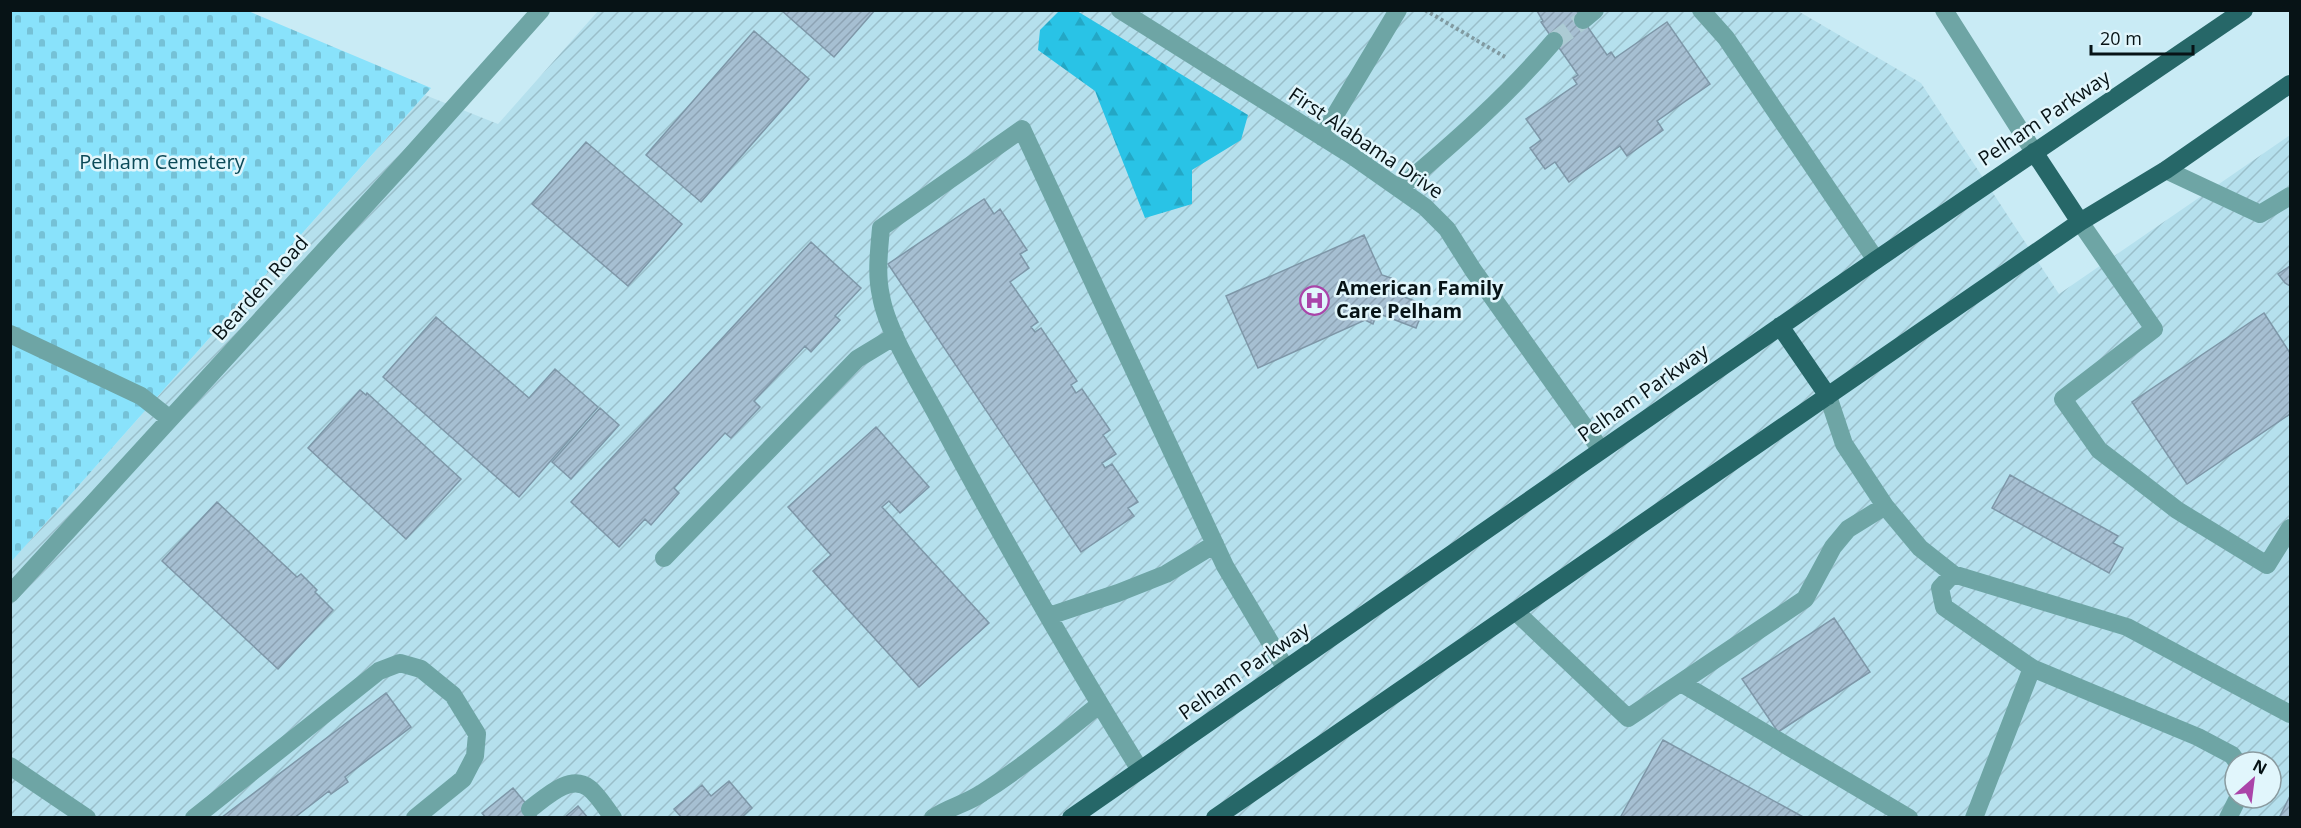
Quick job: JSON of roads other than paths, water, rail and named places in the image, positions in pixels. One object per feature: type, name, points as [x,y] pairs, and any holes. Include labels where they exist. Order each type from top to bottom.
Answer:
[{"type":"main road","name":"Pelham Parkway","points":[[1081,815],[1140,770],[1780,326],[2244,10]]},
{"type":"main road","points":[[1215,818],[2080,222],[2166,170],[2290,84]]},
{"type":"main road","points":[[2034,152],[2080,222]]},
{"type":"main road","points":[[1780,326],[1828,396]]},
{"type":"street","name":"Bearden Road","points":[[10,594],[541,10]]},
{"type":"street","name":"First Alabama Drive","points":[[1120,10],[1322,136],[1425,207],[1447,229],[1473,270],[1601,450]]},
{"type":"street","points":[[1322,136],[1398,10]]},
{"type":"street","points":[[1701,10],[1726,38],[1876,260]]},
{"type":"street","points":[[1944,10],[2034,152]]},
{"type":"street","points":[[1400,188],[1470,129],[1529,71],[1554,41]]},
{"type":"street","points":[[1140,770],[980,497],[895,336],[881,298],[877,267],[881,228],[1022,129],[1225,566],[1286,669]]},
{"type":"street","points":[[2166,170],[2260,214],[2290,196]]},
{"type":"street","points":[[2080,222],[2154,329],[2063,399],[2099,450],[2177,510],[2267,565],[2290,528]]},
{"type":"street","points":[[10,334],[141,396],[170,419]]},
{"type":"street","points":[[664,558],[856,359],[895,336]]},
{"type":"street","points":[[1828,396],[1844,444],[1885,506],[1920,548],[1953,574],[2127,627],[2290,714]]},
{"type":"street","points":[[1515,611],[1628,718],[1805,599],[1833,547],[1848,529],[1885,506]]},
{"type":"street","points":[[1049,616],[1166,574],[1215,544]]},
{"type":"street","points":[[1953,574],[1940,588],[1944,607],[2032,668],[2198,737],[2223,750]]},
{"type":"street","points":[[194,818],[380,671],[400,663],[421,669],[453,695],[477,734],[475,756],[463,778],[415,818]]},
{"type":"street","points":[[1974,818],[2032,668]]},
{"type":"street","points":[[1682,682],[1909,818]]},
{"type":"street","points":[[933,818],[946,809],[968,803],[1005,778],[1100,704]]},
{"type":"street","points":[[10,766],[75,814]]},
{"type":"street","points":[[530,809],[555,790],[575,783],[588,787],[613,818]]},
{"type":"tunnel","points":[[1554,41],[1583,20]]},
{"type":"place","name":"American Family Care Pelham","points":[[1315,300]]},
{"type":"park label","name":"Pelham Cemetery","points":[[162,162]]}]
